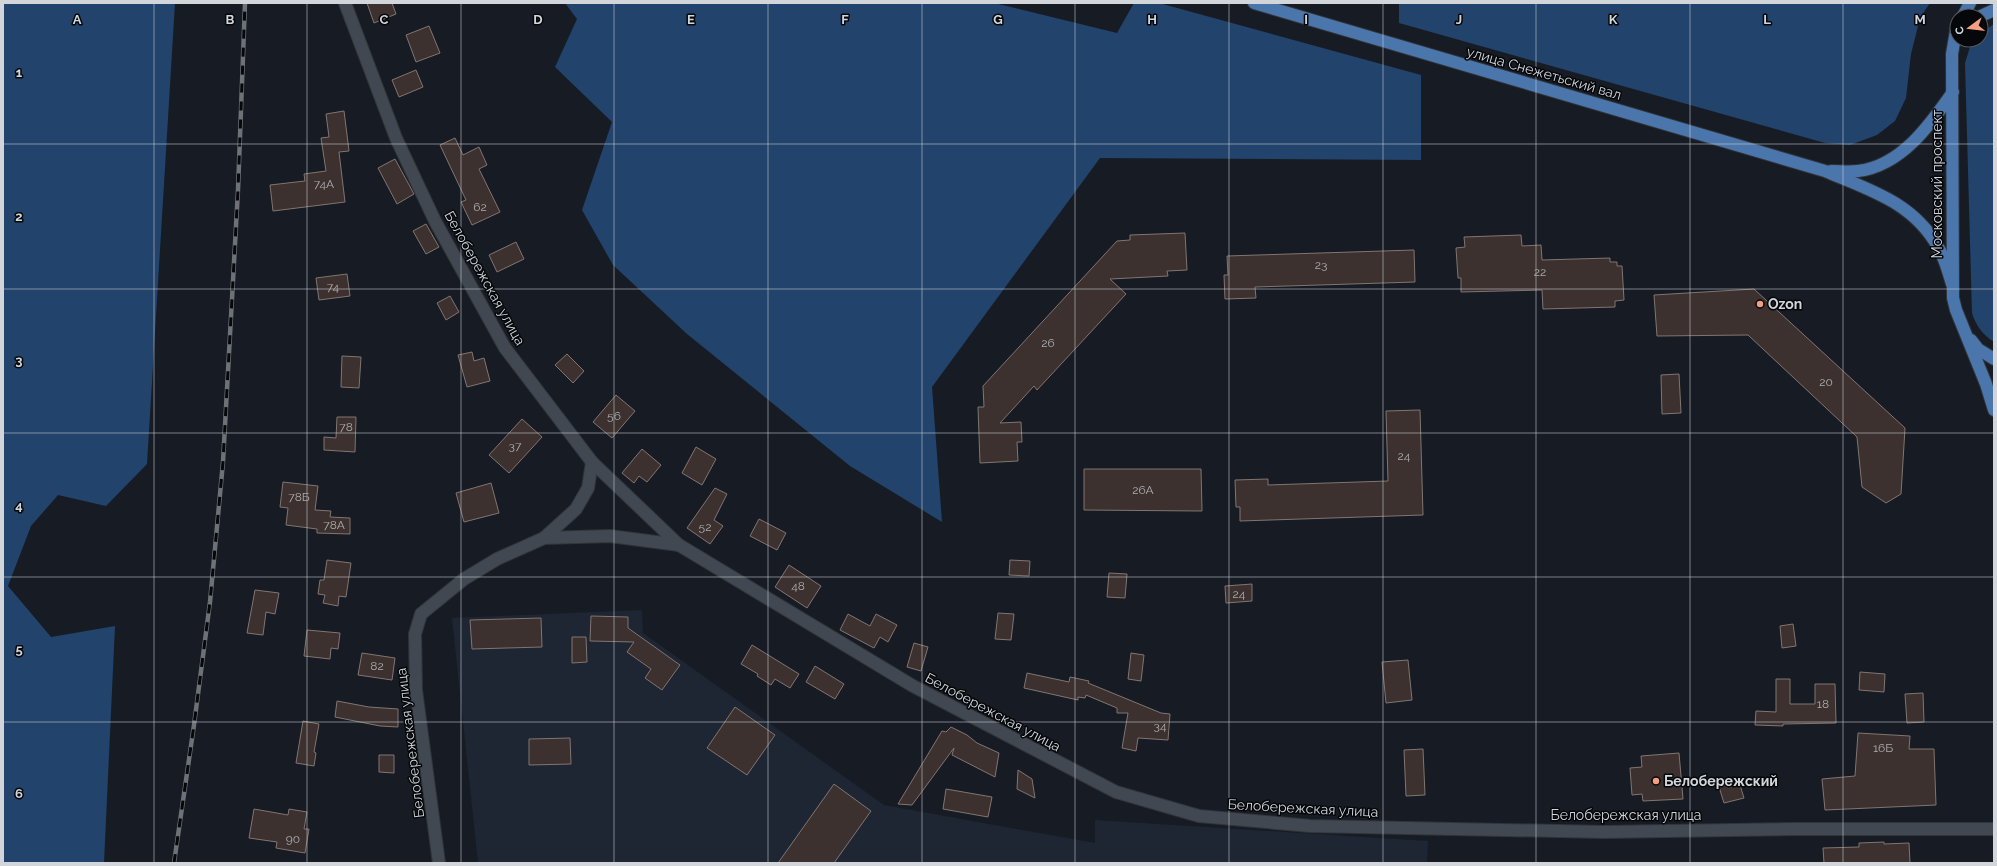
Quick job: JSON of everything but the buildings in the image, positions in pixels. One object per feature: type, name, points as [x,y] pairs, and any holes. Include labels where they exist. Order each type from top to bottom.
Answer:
[{"type":"main road","name":"улица Снежетьский вал","points":[[1254,3],[1825,171],[1899,204],[1915,217],[1931,235],[1939,248],[1952,284]]},
{"type":"main road","name":"Московский проспект","points":[[1953,48],[1952,284],[1956,310],[1986,384],[1994,410]]},
{"type":"main road","points":[[1952,54],[1955,48]]},
{"type":"main road","name":"улица Снежетьский вал","points":[[1825,171],[1858,171],[1874,167],[1897,155],[1914,142],[1931,124],[1953,92]]},
{"type":"main road","name":"Московский проспект","points":[[1963,329],[1978,349],[1994,359]]},
{"type":"street","name":"Белобережская улица","points":[[345,3],[396,138],[439,227],[505,348],[592,462],[680,545],[913,686],[1116,792],[1199,816],[1310,826],[1596,832],[1794,829],[1994,829]]},
{"type":"street","points":[[544,538],[576,509],[588,488],[592,462]]},
{"type":"street","name":"Белобережская улица","points":[[439,863],[416,690],[415,634],[421,614],[464,579],[497,559],[544,538],[610,536],[680,545]]},
{"type":"shaded area","points":[[3,3],[175,3],[147,464],[106,506],[58,495],[31,526],[8,586],[51,637],[115,626],[104,863],[3,863]]},
{"type":"shaded area","points":[[565,3],[994,3],[1117,33],[1134,3],[1159,3],[1421,75],[1421,160],[1100,158],[932,387],[942,522],[850,466],[687,334],[613,265],[582,210],[612,122],[555,67],[577,19]]},
{"type":"shaded area","points":[[1399,3],[1930,3],[1920,18],[1911,54],[1906,98],[1895,121],[1877,135],[1850,145],[1825,143],[1399,23]]},
{"type":"shaded area","points":[[1994,24],[1994,342],[1980,330],[1972,313],[1965,63],[1970,48],[1989,48],[1989,27]]},
{"type":"shaded area","points":[[642,610],[643,633],[884,805],[1095,843],[1095,820],[1428,841],[1427,863],[478,863],[452,618]]},
{"type":"railway","points":[[174,863],[210,602],[223,462],[238,190],[245,3]]},
{"type":"place","name":"Ozon","points":[[1760,304]]},
{"type":"place","name":"Белобережский","points":[[1656,781]]}]
